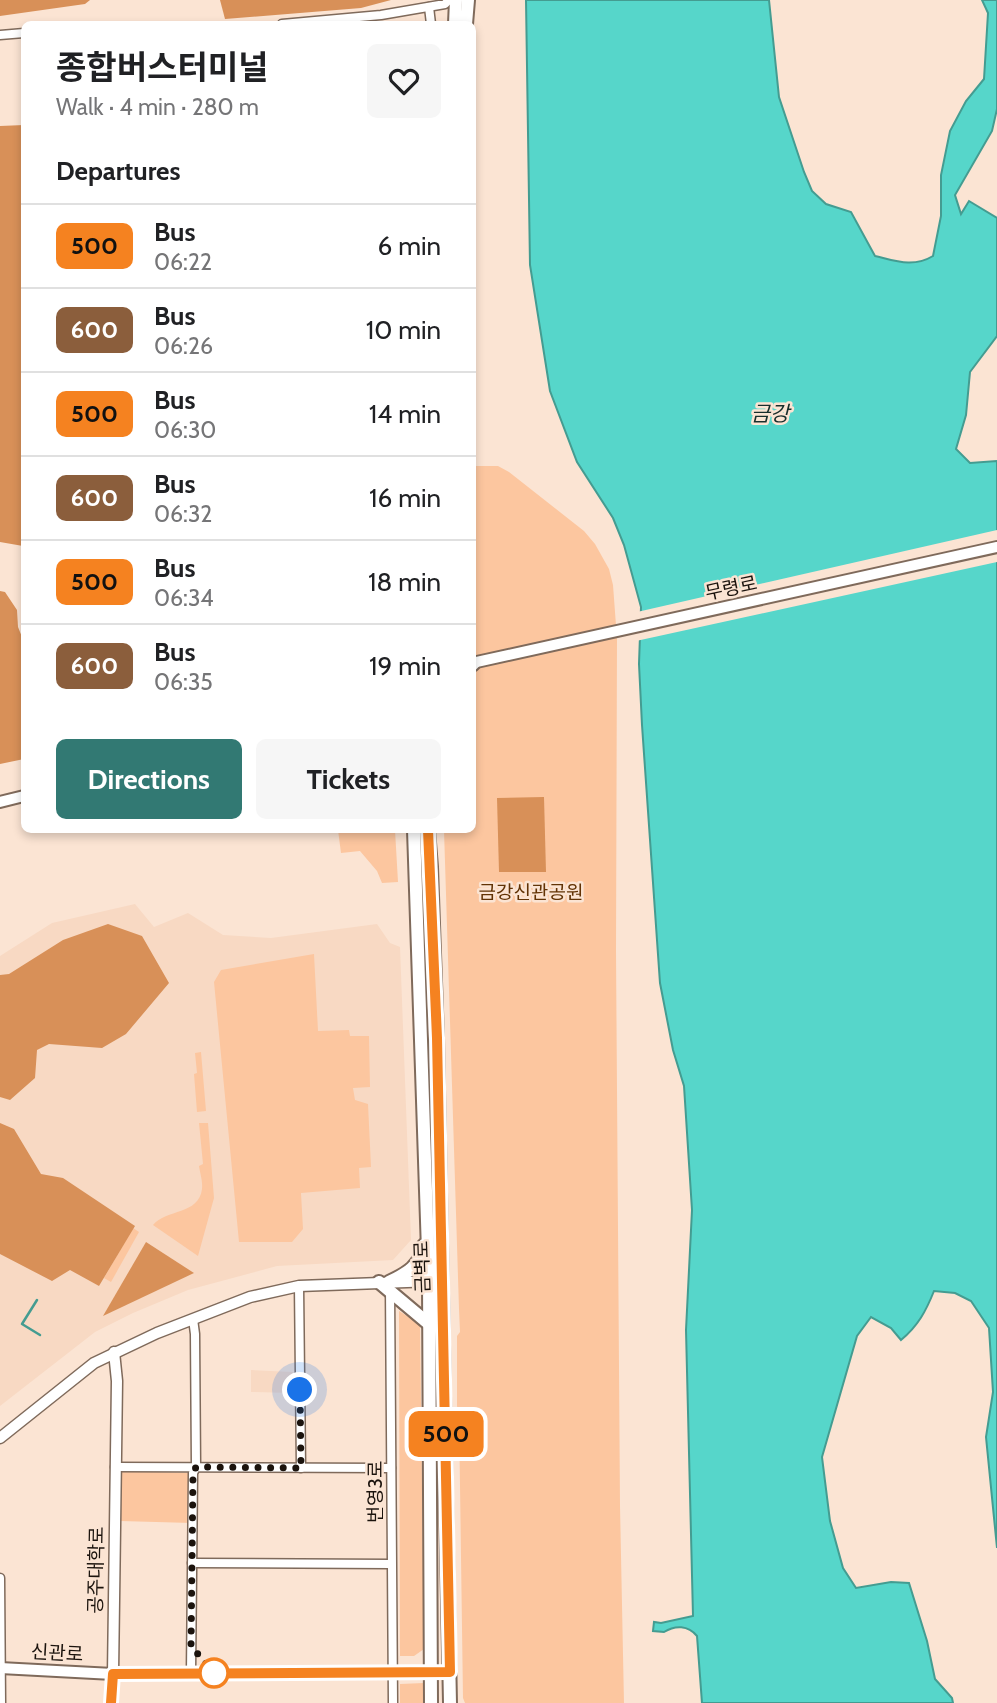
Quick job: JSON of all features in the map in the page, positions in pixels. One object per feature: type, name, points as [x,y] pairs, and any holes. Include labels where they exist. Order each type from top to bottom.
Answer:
[{"type":"main road","points":[[455,21],[456,0]]},
{"type":"main road","points":[[467,21],[468,0]]},
{"type":"main road","name":"무령로","points":[[476,663],[997,547]]},
{"type":"main road","points":[[0,802],[21,797]]},
{"type":"main road","name":"금벽로","points":[[414,833],[427,1235],[435,1281],[429,1324],[431,1703]]},
{"type":"main road","name":"금벽로","points":[[428,833],[434,949],[435,1281],[450,1703]]},
{"type":"main road","points":[[427,1235],[422,1256],[414,1268],[386,1284],[398,1300],[429,1324]]},
{"type":"main road","name":"신관로","points":[[0,1668],[113,1674],[450,1672]]},
{"type":"main road","points":[[111,1703],[113,1674]]},
{"type":"street","points":[[315,21],[381,15],[445,4],[449,0]]},
{"type":"street","points":[[429,7],[430,21]]},
{"type":"street","points":[[0,35],[21,33]]},
{"type":"street","points":[[0,1438],[94,1363],[114,1352],[250,1297],[299,1286],[435,1281]]},
{"type":"street","name":"번영3로","points":[[386,1284],[393,1703]]},
{"type":"street","points":[[299,1286],[301,1468]]},
{"type":"street","points":[[191,1673],[193,1473],[196,1467],[193,1319]]},
{"type":"street","name":"공주대학로","points":[[113,1674],[117,1381],[114,1352]]},
{"type":"street","points":[[115,1467],[391,1468]]},
{"type":"street","points":[[192,1563],[391,1564]]},
{"type":"street","points":[[0,1578],[1,1703]]},
{"type":"shaded area","points":[[0,0],[90,0],[85,4],[0,16]]},
{"type":"shaded area","points":[[220,0],[391,0],[361,8],[225,19]]},
{"type":"shaded area","points":[[21,125],[21,546],[0,542],[0,126]]},
{"type":"shaded area","points":[[0,591],[5,592],[17,610],[21,634],[21,760],[0,764]]},
{"type":"shaded area","points":[[544,797],[546,872],[499,872],[497,798]]},
{"type":"shaded area","points":[[135,904],[154,927],[188,913],[223,935],[271,938],[377,924],[390,943],[400,947],[411,1240],[393,1260],[277,1266],[188,1290],[95,1332],[0,1406],[0,956],[52,923]]},
{"type":"shaded area","points":[[108,924],[142,936],[169,983],[126,1034],[102,1048],[49,1044],[37,1050],[35,1078],[10,1100],[0,1097],[0,975],[9,974],[63,940]]},
{"type":"shaded area","points":[[0,1123],[14,1129],[41,1174],[63,1178],[135,1226],[99,1286],[70,1270],[52,1281],[0,1254]]},
{"type":"shaded area","points":[[146,1242],[194,1273],[103,1316]]},
{"type":"shaded area","points":[[251,1370],[293,1372],[292,1393],[251,1392]]},
{"type":"green space","name":"금강신관공원","points":[[476,466],[498,466],[584,531],[609,569],[613,585],[617,639],[616,951],[624,1703],[465,1703],[457,1406],[457,1336],[460,1332],[444,833],[476,833]]},
{"type":"green space","points":[[338,833],[395,833],[398,882],[382,883],[377,871],[360,851],[341,853]]},
{"type":"green space","points":[[314,954],[318,1031],[349,1030],[350,1036],[369,1036],[370,1087],[353,1088],[355,1100],[368,1104],[371,1167],[359,1168],[360,1188],[301,1193],[303,1229],[292,1242],[239,1242],[214,982],[221,970]]},
{"type":"green space","points":[[201,1052],[206,1111],[197,1112],[195,1053]]},
{"type":"green space","points":[[199,1123],[208,1123],[214,1198],[198,1256],[153,1225],[166,1216],[189,1208],[200,1197],[202,1186],[199,1166],[203,1164]]},
{"type":"green space","points":[[133,1228],[139,1232],[111,1282],[104,1278]]},
{"type":"green space","points":[[399,1311],[420,1324],[424,1649],[414,1656],[400,1656]]},
{"type":"green space","points":[[121,1471],[193,1473],[192,1523],[120,1521]]},
{"type":"green space","points":[[424,1683],[424,1703],[400,1703],[400,1684]]},
{"type":"water","name":"금강","points":[[526,0],[769,0],[779,97],[812,191],[826,204],[851,212],[875,256],[911,263],[933,256],[941,216],[941,175],[950,131],[966,101],[984,79],[988,13],[982,0],[997,0],[997,109],[992,131],[955,195],[961,214],[969,201],[997,218],[997,336],[970,372],[966,415],[956,449],[970,463],[997,461],[997,1548],[986,1437],[993,1392],[989,1328],[971,1301],[955,1293],[934,1291],[921,1318],[901,1340],[891,1328],[871,1317],[857,1336],[822,1457],[830,1521],[843,1568],[856,1588],[891,1582],[909,1583],[927,1641],[935,1679],[952,1698],[953,1703],[702,1703],[697,1636],[681,1627],[664,1632],[653,1631],[654,1622],[693,1616],[686,1330],[692,1210],[684,1086],[673,1050],[660,983],[642,725],[639,664],[641,607],[624,545],[613,518],[577,462],[550,391],[530,265]]},
{"type":"pier","points":[[997,530],[997,562],[636,641],[637,612]]},
{"type":"waterway","points":[[37,1300],[22,1324],[40,1335]]},
{"type":"bus line","name":"500","points":[[111,1703],[113,1674],[450,1672],[437,1038],[428,833]]},
{"type":"route","points":[[214,1673],[191,1646],[193,1473],[196,1467],[301,1468],[300,1390]]}]
